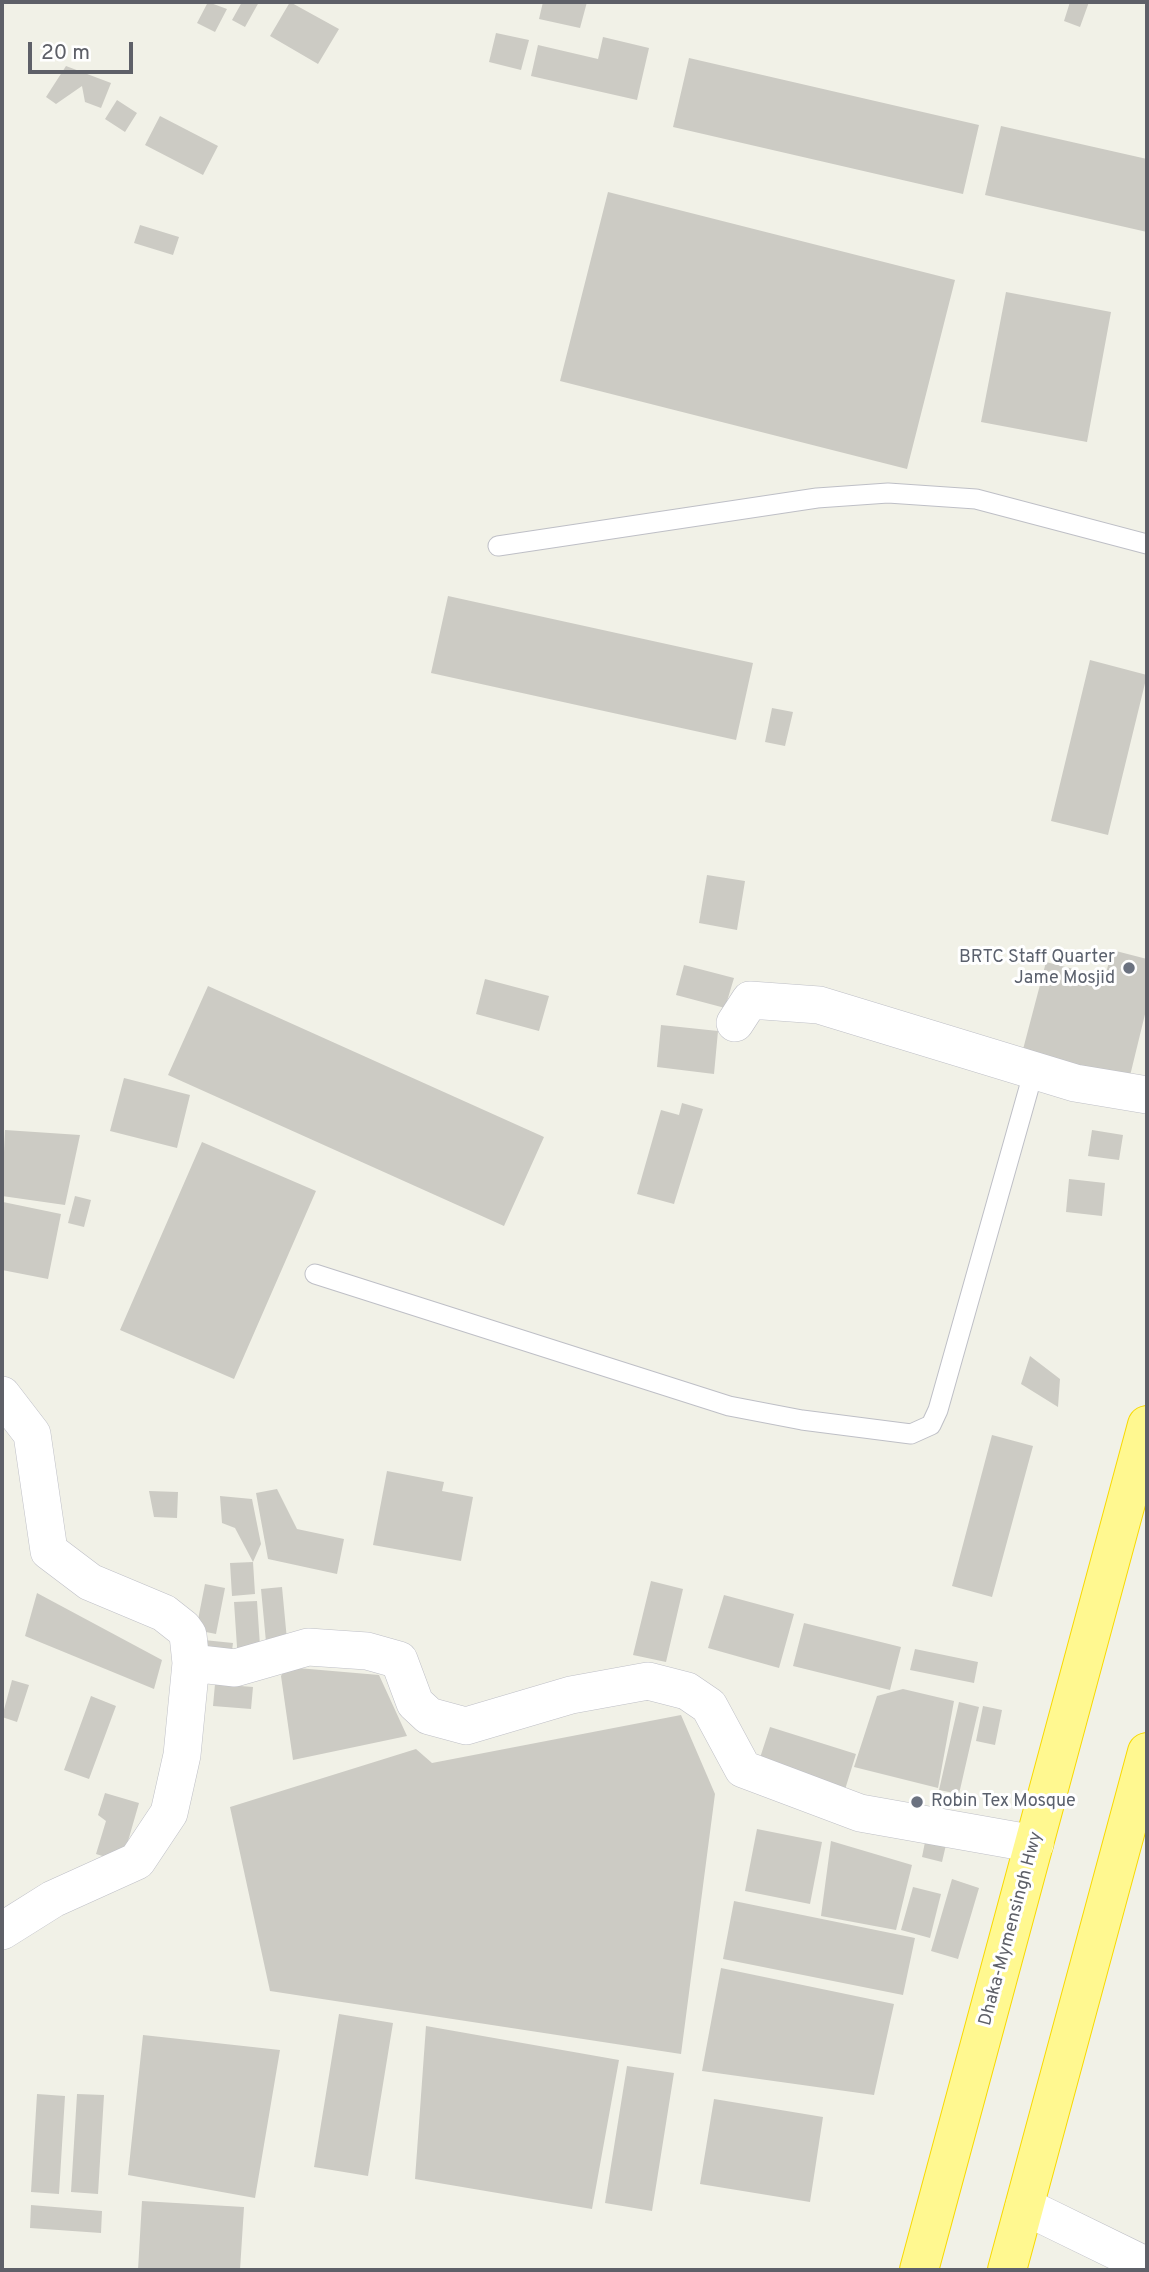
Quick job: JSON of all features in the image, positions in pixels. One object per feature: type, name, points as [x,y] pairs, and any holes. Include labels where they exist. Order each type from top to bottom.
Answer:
[{"type":"highway","name":"Dhaka-Mymensingh Hwy","points":[[919,2270],[1147,1425]]},
{"type":"highway","points":[[1007,2270],[1147,1752]]},
{"type":"street","points":[[735,1023],[750,1000],[819,1005],[1075,1083],[1147,1095]]},
{"type":"street","points":[[2,1395],[32,1434],[49,1551],[90,1582],[164,1614],[183,1628],[188,1636],[191,1664],[182,1755],[169,1813],[137,1861],[53,1899],[2,1931]]},
{"type":"street","points":[[191,1664],[235,1668],[308,1647],[367,1651],[399,1660],[415,1703],[429,1716],[466,1726],[571,1695],[648,1681],[687,1691],[709,1706],[743,1769],[860,1813],[1035,1844]]},
{"type":"street","points":[[1024,2206],[1147,2266]]},
{"type":"lane","points":[[498,546],[817,498],[888,493],[976,499],[1147,544]]},
{"type":"lane","points":[[315,1274],[729,1406],[802,1420],[911,1434],[931,1426],[938,1410],[1034,1070]]},
{"type":"building","points":[[208,2],[227,9],[215,32],[197,23]]},
{"type":"building","points":[[242,2],[259,2],[245,27],[232,20]]},
{"type":"building","points":[[290,2],[339,29],[318,64],[270,36]]},
{"type":"building","points":[[543,2],[587,2],[580,28],[539,19]]},
{"type":"building","points":[[1070,2],[1089,2],[1080,27],[1064,21]]},
{"type":"building","points":[[496,33],[529,40],[521,70],[489,62]]},
{"type":"building","points":[[603,37],[649,48],[637,100],[531,76],[538,45],[598,59]]},
{"type":"building","points":[[689,58],[979,125],[963,194],[673,127]]},
{"type":"building","points":[[66,66],[111,83],[101,108],[85,102],[82,86],[56,104],[46,97]]},
{"type":"building","points":[[117,100],[137,113],[125,132],[105,119]]},
{"type":"building","points":[[160,116],[218,146],[203,175],[145,145]]},
{"type":"building","points":[[1001,126],[1147,159],[1147,232],[985,195]]},
{"type":"building","points":[[608,192],[955,280],[907,469],[560,381]]},
{"type":"building","points":[[140,225],[179,237],[173,255],[134,243]]},
{"type":"building","points":[[1006,292],[1111,312],[1087,442],[981,422]]},
{"type":"building","points":[[448,596],[753,663],[736,740],[431,673]]},
{"type":"building","points":[[1090,660],[1147,675],[1108,835],[1051,821]]},
{"type":"building","points":[[772,708],[793,712],[785,746],[765,742]]},
{"type":"building","points":[[707,875],[745,881],[737,930],[699,923]]},
{"type":"building","points":[[1112,950],[1147,959],[1147,1006],[1128,1084],[1021,1057],[1046,962],[1105,977]]},
{"type":"building","points":[[684,965],[734,978],[725,1008],[676,995]]},
{"type":"building","points":[[485,979],[549,996],[539,1031],[476,1014]]},
{"type":"building","points":[[208,986],[544,1137],[504,1226],[168,1075]]},
{"type":"building","points":[[661,1025],[718,1031],[714,1074],[657,1067]]},
{"type":"building","points":[[124,1078],[190,1095],[177,1148],[110,1131]]},
{"type":"building","points":[[682,1103],[703,1109],[674,1204],[637,1194],[661,1110],[679,1115]]},
{"type":"building","points":[[5,1130],[80,1135],[65,1205],[2,1196]]},
{"type":"building","points":[[1092,1130],[1123,1135],[1119,1160],[1088,1156]]},
{"type":"building","points":[[202,1142],[316,1191],[234,1379],[120,1330]]},
{"type":"building","points":[[1069,1179],[1105,1183],[1102,1216],[1066,1212]]},
{"type":"building","points":[[75,1196],[91,1200],[84,1227],[68,1223]]},
{"type":"building","points":[[3,1202],[61,1214],[48,1279],[2,1270]]},
{"type":"building","points":[[1030,1356],[1060,1379],[1058,1407],[1021,1384]]},
{"type":"building","points":[[992,1435],[1033,1446],[992,1597],[952,1586]]},
{"type":"building","points":[[387,1471],[444,1482],[442,1491],[473,1497],[461,1561],[373,1545]]},
{"type":"building","points":[[277,1489],[297,1529],[344,1539],[337,1574],[268,1559],[256,1493]]},
{"type":"building","points":[[149,1491],[178,1492],[177,1518],[154,1517]]},
{"type":"building","points":[[220,1496],[252,1499],[261,1544],[253,1562],[235,1528],[222,1523]]},
{"type":"building","points":[[253,1562],[255,1594],[232,1596],[230,1563]]},
{"type":"building","points":[[651,1581],[683,1589],[666,1662],[633,1655]]},
{"type":"building","points":[[205,1584],[225,1588],[216,1634],[196,1630]]},
{"type":"building","points":[[282,1587],[287,1640],[266,1642],[261,1589]]},
{"type":"building","points":[[37,1593],[162,1660],[154,1689],[25,1636]]},
{"type":"building","points":[[724,1595],[794,1614],[779,1668],[708,1648]]},
{"type":"building","points":[[257,1601],[261,1661],[238,1662],[234,1602]]},
{"type":"building","points":[[804,1623],[901,1647],[890,1690],[793,1666]]},
{"type":"building","points":[[194,1639],[233,1643],[230,1666]]},
{"type":"building","points":[[915,1649],[978,1662],[974,1683],[910,1670]]},
{"type":"building","points":[[286,1667],[379,1675],[407,1736],[293,1760],[281,1676]]},
{"type":"building","points":[[12,1680],[29,1685],[17,1722],[2,1717]]},
{"type":"building","points":[[215,1684],[253,1687],[251,1709],[213,1706]]},
{"type":"building","points":[[903,1689],[954,1701],[938,1788],[854,1767],[877,1696]]},
{"type":"building","points":[[91,1696],[116,1706],[89,1779],[64,1770]]},
{"type":"building","points":[[959,1702],[979,1707],[959,1794],[939,1790]]},
{"type":"building","points":[[983,1706],[1002,1710],[995,1745],[976,1741]]},
{"type":"building","points":[[681,1715],[715,1794],[681,2054],[270,1991],[230,1807],[416,1749],[432,1763]]},
{"type":"building","points":[[770,1727],[856,1754],[843,1796],[757,1767]]},
{"type":"building","points":[[105,1793],[139,1803],[122,1862],[96,1854],[106,1821],[98,1815]]},
{"type":"building","points":[[757,1829],[822,1842],[810,1904],[745,1891]]},
{"type":"building","points":[[927,1832],[948,1836],[942,1862],[922,1857]]},
{"type":"building","points":[[831,1841],[912,1865],[896,1930],[821,1916]]},
{"type":"building","points":[[952,1879],[979,1888],[958,1959],[931,1951]]},
{"type":"building","points":[[913,1887],[941,1894],[930,1938],[901,1930]]},
{"type":"building","points":[[734,1901],[915,1938],[903,1995],[723,1959]]},
{"type":"building","points":[[721,1968],[894,2004],[874,2095],[702,2071]]},
{"type":"building","points":[[339,2014],[393,2023],[368,2176],[314,2167]]},
{"type":"building","points":[[426,2026],[619,2060],[592,2209],[415,2179]]},
{"type":"building","points":[[143,2035],[280,2050],[255,2198],[128,2175]]},
{"type":"building","points":[[627,2066],[674,2073],[652,2211],[605,2203]]},
{"type":"building","points":[[37,2094],[65,2096],[59,2194],[31,2192]]},
{"type":"building","points":[[77,2094],[104,2095],[98,2194],[71,2192]]},
{"type":"building","points":[[714,2099],[823,2117],[810,2202],[700,2184]]},
{"type":"building","points":[[142,2201],[244,2207],[240,2270],[138,2270]]},
{"type":"building","points":[[31,2205],[102,2211],[101,2233],[30,2228]]},
{"type":"place","name":"BRTC Staff Quarter Jame Mosjid","points":[[1129,968]]},
{"type":"place","name":"Robin Tex Mosque","points":[[917,1802]]}]
